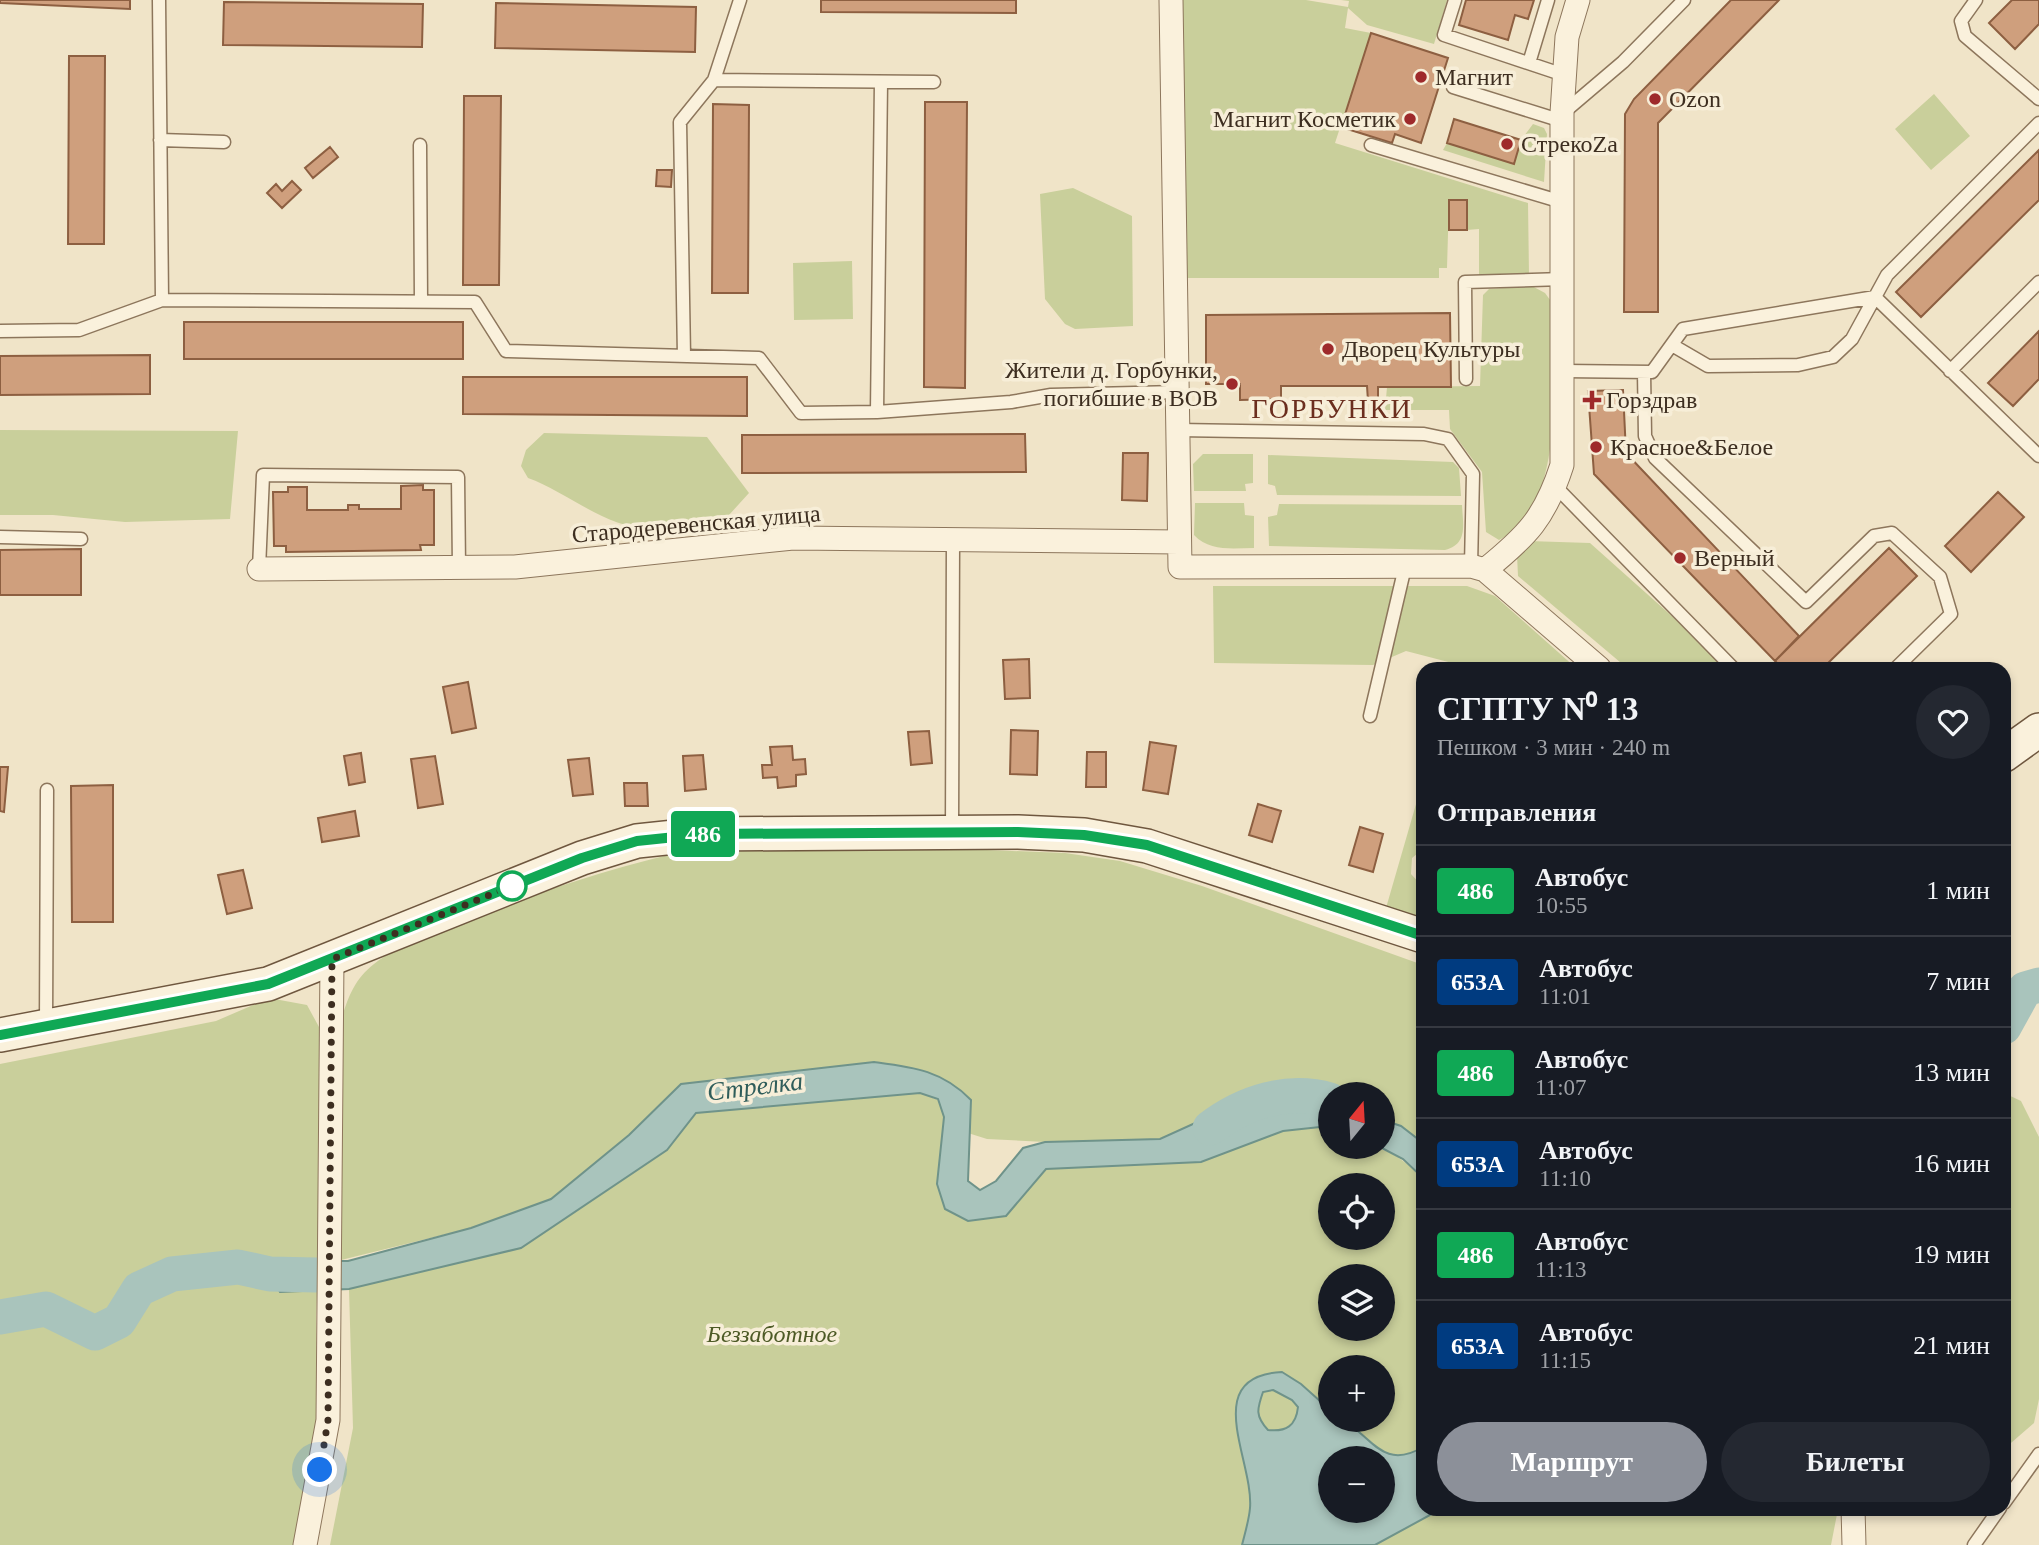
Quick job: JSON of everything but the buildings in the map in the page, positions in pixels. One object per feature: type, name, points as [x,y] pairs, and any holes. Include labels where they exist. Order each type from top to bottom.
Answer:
[{"type":"main road","points":[[2011,750],[2039,730]]},
{"type":"main road","points":[[0,1035],[268,984],[582,858],[637,841],[704,834],[1084,835],[1147,845],[1416,934]]},
{"type":"street","points":[[1171,0],[1180,567],[1478,568],[1520,542],[1546,509],[1562,465],[1562,117],[1567,37],[1578,0]]},
{"type":"street","name":"Стародеревенская улица","points":[[259,569],[515,567],[793,538],[1179,542]]},
{"type":"street","points":[[1478,568],[1592,662]]},
{"type":"street","points":[[305,1545],[327,1430],[332,959]]},
{"type":"street","points":[[1853,1516],[1854,1545]]},
{"type":"lane","points":[[159,0],[162,300]]},
{"type":"lane","points":[[684,356],[680,122],[714,80],[740,0]]},
{"type":"lane","points":[[1455,0],[1444,35],[1564,75]]},
{"type":"lane","points":[[1529,63],[1548,0]]},
{"type":"lane","points":[[1452,87],[1562,117],[1623,62],[1684,0]]},
{"type":"lane","points":[[1976,0],[1961,22],[1965,36],[2039,99]]},
{"type":"lane","points":[[714,80],[934,82]]},
{"type":"lane","points":[[877,412],[881,82]]},
{"type":"lane","points":[[1672,345],[1708,366],[1798,365],[1833,357],[1852,339],[1887,275],[2039,123]]},
{"type":"lane","points":[[160,140],[224,142]]},
{"type":"lane","points":[[420,145],[421,301]]},
{"type":"lane","points":[[1371,145],[1562,202]]},
{"type":"lane","points":[[1466,379],[1465,282],[1563,279]]},
{"type":"lane","points":[[1950,370],[2039,282]]},
{"type":"lane","points":[[1564,371],[1652,372],[1683,329],[1875,297]]},
{"type":"lane","points":[[1875,297],[2039,456]]},
{"type":"lane","points":[[0,331],[79,330],[162,300],[474,302],[506,351],[759,358],[801,413],[877,412],[1011,402],[1051,395],[1177,392]]},
{"type":"lane","points":[[1644,372],[1645,436],[1655,458],[1806,602],[1874,536],[1892,533],[1940,577],[1951,614],[1902,662]]},
{"type":"lane","points":[[1178,430],[1424,434],[1448,439],[1473,474],[1478,568]]},
{"type":"lane","points":[[259,569],[263,475],[458,477],[459,568]]},
{"type":"lane","points":[[1555,486],[1728,662]]},
{"type":"lane","points":[[0,537],[81,539]]},
{"type":"lane","points":[[952,833],[953,541]]},
{"type":"lane","points":[[1370,716],[1405,566]]},
{"type":"lane","points":[[46,1027],[47,790]]},
{"type":"lane","points":[[2011,1493],[2039,1454]]},
{"type":"lane","points":[[1974,1545],[1994,1516]]},
{"type":"green space","points":[[1182,0],[1306,0],[1348,7],[1349,1],[1341,0],[1447,0],[1434,44],[1367,25],[1348,8],[1345,28],[1371,33],[1335,143],[1528,203],[1529,275],[1479,275],[1479,229],[1467,230],[1467,200],[1449,200],[1447,268],[1439,268],[1439,278],[1186,278]]},
{"type":"green space","points":[[1934,94],[1970,136],[1931,170],[1895,129]]},
{"type":"green space","points":[[1533,124],[1544,128],[1547,134],[1544,182],[1443,150],[1447,143],[1514,164],[1521,140]]},
{"type":"green space","points":[[1073,188],[1132,216],[1133,326],[1075,329],[1065,324],[1045,299],[1040,194]]},
{"type":"green space","points":[[852,261],[853,319],[794,320],[793,263]]},
{"type":"green space","points":[[1532,286],[1545,293],[1553,304],[1552,434],[1547,468],[1537,498],[1521,523],[1499,540],[1486,532],[1482,472],[1450,429],[1449,410],[1385,410],[1387,387],[1480,386],[1483,295],[1489,289]]},
{"type":"green space","points":[[0,430],[238,431],[230,519],[125,522],[53,515],[0,515]]},
{"type":"green space","points":[[544,433],[707,437],[749,493],[729,515],[654,528],[621,524],[528,478],[521,466],[526,450]]},
{"type":"green space","points":[[1203,454],[1253,454],[1253,483],[1245,484],[1246,491],[1194,491],[1193,464]]},
{"type":"green space","points":[[1268,455],[1453,462],[1459,468],[1461,496],[1277,495],[1275,486],[1268,484]]},
{"type":"green space","points":[[1195,503],[1244,503],[1245,515],[1254,516],[1254,548],[1214,547],[1200,540],[1194,535]]},
{"type":"green space","points":[[1279,504],[1462,505],[1463,526],[1458,543],[1445,550],[1269,546],[1268,517],[1277,515]]},
{"type":"green space","points":[[1528,541],[1590,543],[1723,662],[1620,662],[1518,576],[1517,555]]},
{"type":"green space","points":[[1213,586],[1467,586],[1495,596],[1569,662],[1448,662],[1406,651],[1373,665],[1214,663]]},
{"type":"green space","points":[[1416,804],[1416,855],[1412,858],[1411,874],[1416,879],[1416,918],[1386,908]]},
{"type":"green space","points":[[693,849],[987,850],[1065,853],[1120,861],[1202,886],[1416,962],[1416,1138],[1395,1124],[1395,1082],[1318,1082],[1318,1104],[1215,1114],[1160,1139],[1045,1142],[987,1139],[968,1133],[971,1100],[873,1062],[681,1084],[629,1135],[551,1199],[471,1228],[337,1261],[342,1017],[357,982],[374,964],[406,945],[493,910],[606,872]]},
{"type":"green space","points":[[269,998],[307,1005],[319,1027],[321,1216],[316,1316],[317,1428],[293,1545],[0,1545],[0,1064],[216,1021]]},
{"type":"green space","name":"Беззаботное","points":[[920,1093],[938,1100],[944,1117],[937,1183],[945,1209],[968,1221],[1006,1216],[1046,1169],[1201,1162],[1283,1131],[1318,1127],[1318,1159],[1395,1159],[1395,1156],[1416,1172],[1416,1516],[1837,1516],[1831,1545],[330,1545],[353,1428],[349,1289],[521,1247],[667,1150],[695,1113]]},
{"type":"green space","points":[[2011,1096],[2021,1101],[2039,1137],[2039,1399],[2034,1423],[2011,1443]]},
{"type":"water","points":[[874,1062],[914,1068],[938,1076],[971,1100],[968,1181],[980,1190],[996,1181],[1023,1148],[1045,1142],[1160,1139],[1215,1114],[1272,1097],[1318,1102],[1318,1127],[1283,1131],[1201,1162],[1046,1169],[1006,1216],[968,1221],[945,1209],[937,1184],[944,1117],[938,1099],[920,1093],[696,1113],[667,1150],[521,1248],[349,1289],[280,1292],[270,1274],[306,1261],[348,1261],[471,1228],[551,1199],[629,1135],[681,1084]]},
{"type":"water","points":[[1395,1124],[1416,1138],[1416,1171],[1395,1155]]},
{"type":"water","points":[[1282,1372],[1318,1399],[1318,1432],[1359,1432],[1375,1446],[1318,1446],[1318,1523],[1395,1523],[1395,1455],[1416,1450],[1416,1516],[1428,1516],[1375,1545],[1242,1545],[1250,1508],[1249,1489],[1236,1424],[1236,1404],[1243,1388],[1257,1377]],"holes":[[[1273,1390],[1292,1400],[1298,1407],[1292,1423],[1280,1430],[1268,1430],[1258,1412],[1263,1392]]]},
{"type":"waterway","name":"Стрелка","points":[[2011,1014],[2025,989],[2039,985]]},
{"type":"waterway","name":"Стрелка","points":[[1210,1128],[1237,1111],[1267,1100],[1298,1096],[1318,1098]]},
{"type":"waterway","name":"Стрелка","points":[[0,1317],[46,1309],[95,1333],[119,1321],[139,1289],[172,1274],[238,1267],[270,1274],[316,1275]]},
{"type":"bus line","name":"486","points":[[0,1035],[203,999],[268,984],[582,858],[637,841],[704,834],[1018,832],[1084,835],[1147,845],[1416,934]]},
{"type":"place","name":"Магнит","points":[[1421,77]]},
{"type":"place","name":"Ozon","points":[[1655,99]]},
{"type":"place","name":"Магнит Косметик","points":[[1410,119]]},
{"type":"place","name":"СтрекоZа","points":[[1507,144]]},
{"type":"place","name":"Дворец Культуры","points":[[1328,349]]},
{"type":"place","name":"Жители д. Горбунки, погибшие в ВОВ","points":[[1232,384]]},
{"type":"place","name":"Горздрав","points":[[1592,400]]},
{"type":"place","name":"Красное&Белое","points":[[1596,447]]},
{"type":"place","name":"Верный","points":[[1680,558]]},
{"type":"district","name":"ГОРБУНКИ","points":[[1332,408]]},
{"type":"route","points":[[320,1470],[328,1420],[332,959],[512,886]]}]
